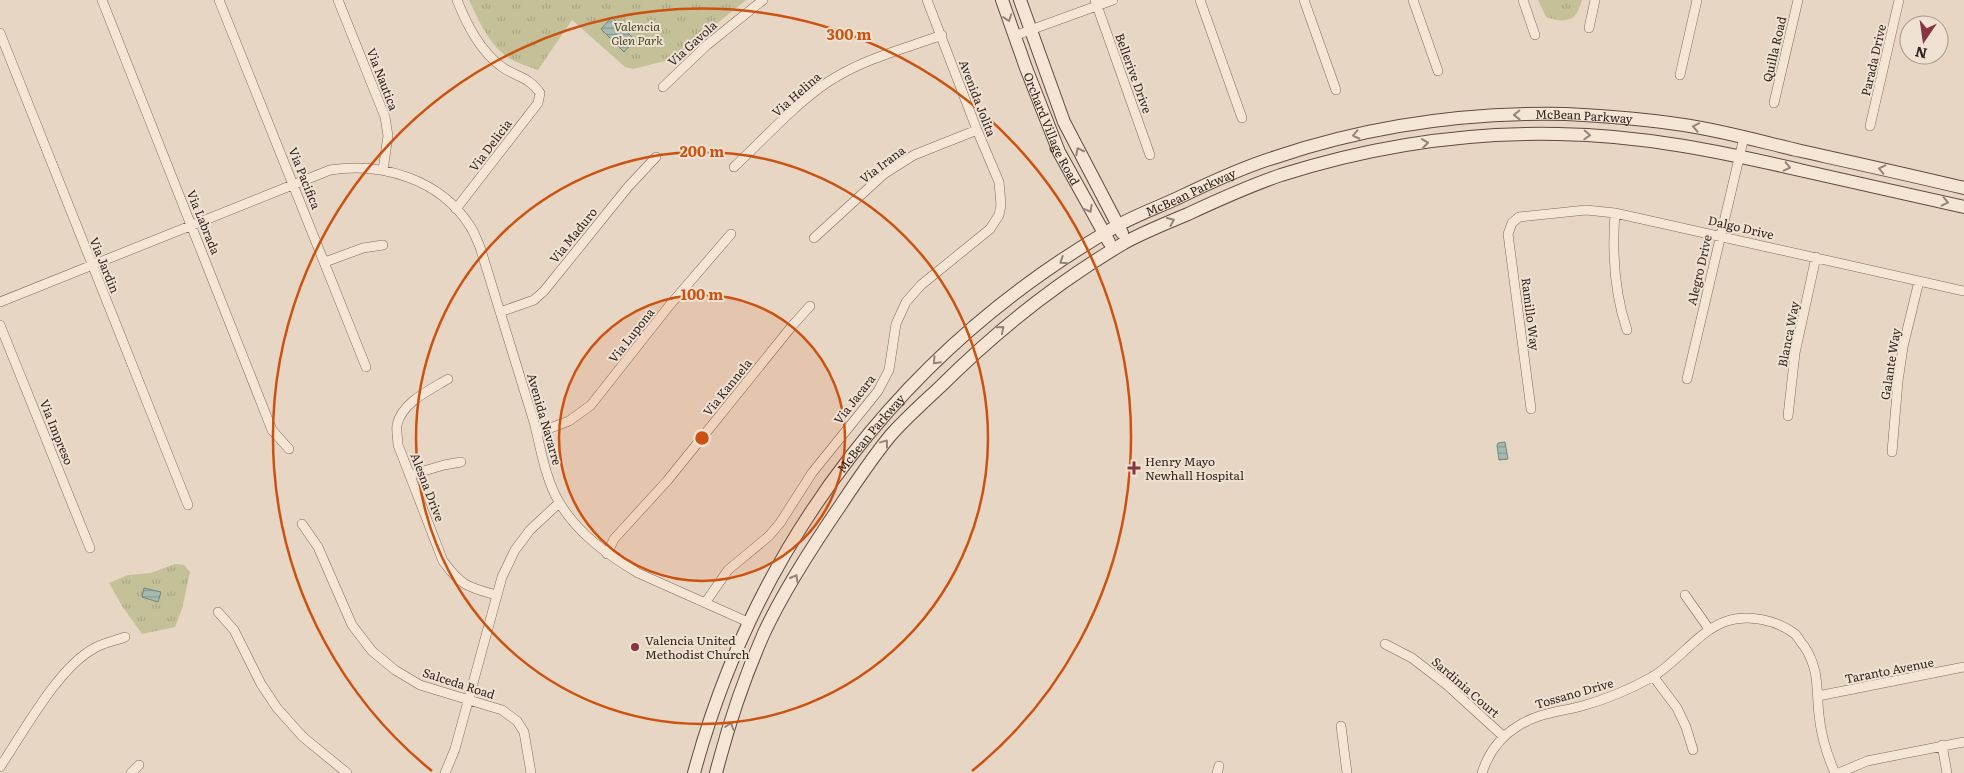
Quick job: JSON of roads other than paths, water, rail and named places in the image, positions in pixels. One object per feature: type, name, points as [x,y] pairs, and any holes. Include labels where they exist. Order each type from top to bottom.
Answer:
[{"type":"main road","name":"Orchard Village Road","points":[[1002,0],[1059,152],[1114,250]]},
{"type":"main road","name":"Orchard Village Road","points":[[1020,0],[1064,122],[1126,242]]},
{"type":"main road","name":"McBean Parkway","points":[[694,773],[719,693],[748,622],[792,542],[828,486],[876,424],[944,352],[1003,301],[1118,225],[1220,178],[1273,158],[1329,141],[1395,127],[1454,119],[1505,115],[1565,114],[1627,118],[1687,125],[1964,188]]},
{"type":"main road","points":[[1372,151],[1375,143],[1381,136],[1395,127]]},
{"type":"main road","name":"McBean Parkway","points":[[716,773],[736,704],[766,628],[817,540],[871,461],[892,434],[980,347],[1023,311],[1126,242],[1216,201],[1278,177],[1325,162],[1372,151],[1462,138],[1510,134],[1558,134],[1632,138],[1739,156],[1964,207]]},
{"type":"street","name":"Via Labrada","points":[[102,0],[272,430],[288,449]]},
{"type":"street","name":"Via Pacifica","points":[[219,0],[366,367]]},
{"type":"street","name":"Via Nautica","points":[[338,0],[385,117],[388,136],[383,170]]},
{"type":"street","name":"Via Delicia","points":[[456,0],[466,23],[482,46],[502,67],[533,82],[540,93],[538,102],[456,209]]},
{"type":"street","name":"Via Gavola","points":[[663,86],[707,45],[763,0]]},
{"type":"street","name":"Avenida Jolita","points":[[928,0],[977,130],[999,182],[1001,205]]},
{"type":"street","points":[[1014,36],[1096,3],[1113,0]]},
{"type":"street","points":[[1200,0],[1242,118]]},
{"type":"street","points":[[1304,0],[1336,90]]},
{"type":"street","points":[[1413,0],[1438,71]]},
{"type":"street","points":[[1523,0],[1535,35]]},
{"type":"street","points":[[1588,28],[1595,0]]},
{"type":"street","points":[[1680,75],[1698,0]]},
{"type":"street","name":"Quilla Road","points":[[1774,103],[1798,0]]},
{"type":"street","name":"Parada Drive","points":[[1870,126],[1900,0]]},
{"type":"street","name":"Bellerive Drive","points":[[1096,3],[1150,155]]},
{"type":"street","name":"Via Jardin","points":[[0,33],[188,505]]},
{"type":"street","name":"Via Helina","points":[[734,167],[800,105],[828,82],[864,63],[942,36]]},
{"type":"street","name":"Via Irana","points":[[814,238],[884,174],[914,155],[977,130]]},
{"type":"street","name":"Alegro Drive","points":[[1687,379],[1744,138]]},
{"type":"street","name":"Via Maduro","points":[[500,312],[534,300],[544,291],[628,187],[656,158]]},
{"type":"street","name":"Avenida Navarre","points":[[0,302],[330,170],[349,167],[383,170],[406,176],[434,190],[456,209],[470,226],[480,247],[537,434],[547,474],[559,502],[583,533],[607,554],[638,573],[748,622]]},
{"type":"street","name":"Via Jacara","points":[[705,603],[728,570],[769,536],[780,523],[812,473],[878,391],[889,370],[896,324],[906,302],[921,285],[990,229],[999,215],[1001,205]]},
{"type":"street","name":"Dalgo Drive","points":[[1512,223],[1519,217],[1586,210],[1615,213],[1964,290]]},
{"type":"street","points":[[1615,213],[1612,243],[1613,266],[1619,308],[1627,330]]},
{"type":"street","name":"Ramillo Way","points":[[1512,223],[1508,234],[1531,409]]},
{"type":"street","name":"Via Lupona","points":[[537,434],[569,421],[591,405],[669,306],[731,234]]},
{"type":"street","points":[[325,262],[363,248],[383,245]]},
{"type":"street","name":"Blanca Way","points":[[1788,416],[1795,353],[1816,257]]},
{"type":"street","name":"Galante Way","points":[[1892,452],[1902,356],[1919,281]]},
{"type":"street","name":"Via Kannela","points":[[607,554],[614,539],[667,481],[810,306]]},
{"type":"street","name":"Via Impreso","points":[[0,325],[90,548]]},
{"type":"street","name":"Alesna Drive","points":[[448,379],[416,398],[403,412],[397,425],[398,445],[443,561],[455,578],[470,587],[496,595]]},
{"type":"street","points":[[410,475],[461,462]]},
{"type":"street","points":[[445,773],[455,749],[496,595],[515,550],[530,530],[559,502]]},
{"type":"street","name":"Salceda Road","points":[[302,524],[318,547],[352,625],[372,651],[395,670],[420,685],[502,710],[516,721],[524,732],[531,773]]},
{"type":"street","points":[[1685,595],[1708,629]]},
{"type":"street","points":[[218,612],[234,630],[261,684],[277,708],[303,737],[347,773]]},
{"type":"street","name":"Tossano Drive","points":[[1482,773],[1492,750],[1504,737],[1531,718],[1618,695],[1653,676],[1681,656],[1708,629],[1728,620],[1748,618],[1775,623],[1796,635],[1810,654],[1817,675],[1819,715],[1824,740],[1837,773]]},
{"type":"street","points":[[0,766],[59,680],[74,662],[93,648],[125,637]]},
{"type":"street","name":"Sardinia Court","points":[[1385,644],[1412,658],[1447,684],[1504,737]]},
{"type":"street","name":"Taranto Avenue","points":[[1818,696],[1964,668]]},
{"type":"street","points":[[1653,676],[1677,708],[1694,750]]},
{"type":"street","points":[[1341,726],[1347,773]]},
{"type":"street","points":[[1837,773],[1867,761],[1964,742]]},
{"type":"street","points":[[1942,745],[1947,773]]},
{"type":"street","points":[[131,773],[139,765]]},
{"type":"place","name":"Henry Mayo Newhall Hospital","points":[[1134,468]]},
{"type":"place","name":"Valencia United Methodist Church","points":[[635,647]]},
{"type":"park label","name":"Valencia Glen Park","points":[[637,33]]}]
